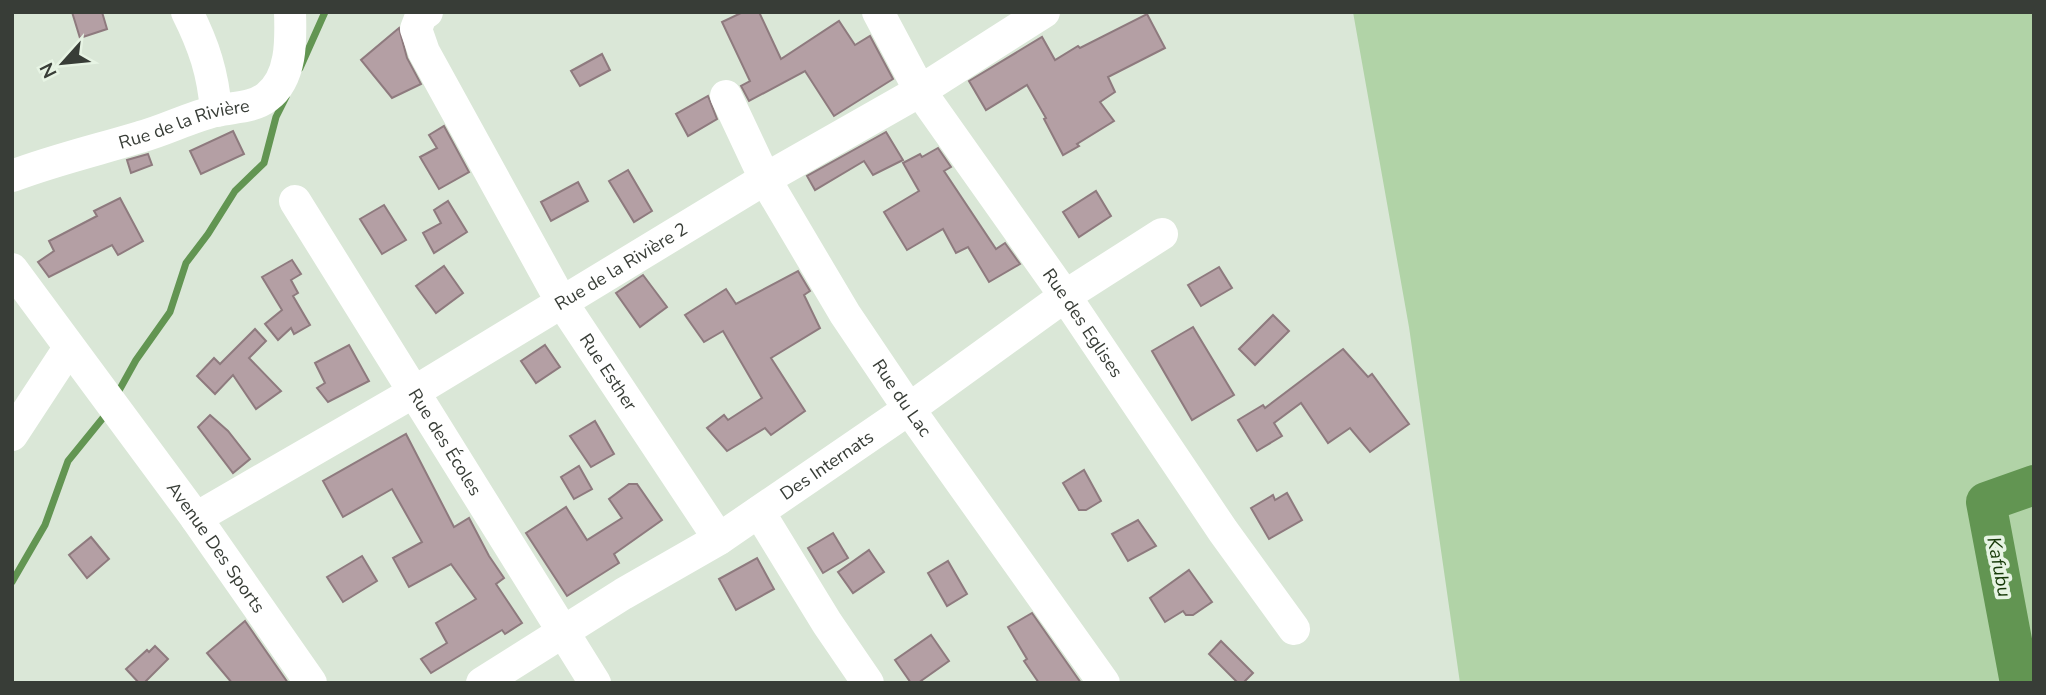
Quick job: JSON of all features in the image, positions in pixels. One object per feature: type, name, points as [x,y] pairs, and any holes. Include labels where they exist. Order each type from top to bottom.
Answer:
[{"type":"street","points":[[187,12],[200,37],[213,78],[216,111]]},
{"type":"street","name":"Rue de la Rivière","points":[[12,176],[55,160],[267,98],[277,86],[289,59],[290,12]]},
{"type":"street","name":"Rue Esther","points":[[426,12],[421,16],[416,29],[424,52],[561,301],[719,540]]},
{"type":"street","name":"Rue des Eglises","points":[[878,12],[920,90],[1065,296],[1223,531],[1294,629]]},
{"type":"street","name":"Rue de la Rivière 2","points":[[196,518],[414,392],[765,179],[920,90],[1044,12]]},
{"type":"street","name":"Rue du Lac","points":[[726,96],[765,179],[845,314],[909,409],[1104,683]]},
{"type":"street","name":"Rue des Écoles","points":[[295,201],[594,683]]},
{"type":"street","name":"Des Internats","points":[[482,683],[563,631],[719,540],[909,409],[1065,296],[1162,234]]},
{"type":"street","points":[[12,269],[69,348],[12,435]]},
{"type":"street","name":"Avenue Des Sports","points":[[69,348],[196,518],[311,683]]},
{"type":"street","points":[[759,512],[827,623],[868,683]]},
{"type":"green space","points":[[1353,12],[2034,12],[2034,683],[1460,683],[1409,327]]},
{"type":"building","points":[[72,12],[102,12],[107,29],[80,38]]},
{"type":"building","points":[[743,12],[759,12],[781,59],[839,21],[855,45],[870,36],[893,79],[834,116],[805,71],[749,101],[741,86],[750,81],[722,22]]},
{"type":"building","points":[[1147,14],[1165,48],[1108,77],[1115,92],[1100,102],[1114,121],[1063,155],[1027,85],[986,110],[969,81],[1042,37],[1055,60],[1078,46],[1080,48]]},
{"type":"building","points":[[399,28],[407,58],[421,84],[392,98],[361,60]]},
{"type":"building","points":[[602,54],[610,70],[580,86],[571,71]]},
{"type":"building","points":[[708,96],[717,119],[688,136],[676,114]]},
{"type":"building","points":[[444,126],[469,172],[439,189],[420,157],[437,148],[429,135]]},
{"type":"building","points":[[233,131],[244,154],[201,174],[190,151]]},
{"type":"building","points":[[886,132],[903,160],[873,175],[864,161],[815,190],[807,176]]},
{"type":"building","points":[[938,148],[951,167],[944,171],[996,249],[1005,243],[1020,264],[989,282],[968,247],[956,253],[943,229],[907,250],[884,212],[919,191],[903,163]]},
{"type":"building","points":[[148,154],[152,165],[131,173],[127,160]]},
{"type":"building","points":[[628,170],[652,211],[634,222],[609,181]]},
{"type":"building","points":[[578,182],[588,201],[551,221],[541,202]]},
{"type":"building","points":[[1096,191],[1111,216],[1079,237],[1063,212]]},
{"type":"building","points":[[120,198],[143,241],[118,255],[112,245],[49,277],[38,262],[54,251],[49,241],[97,216],[94,211]]},
{"type":"building","points":[[448,201],[467,232],[434,253],[423,233],[441,223],[434,210]]},
{"type":"building","points":[[384,205],[406,240],[382,254],[360,219]]},
{"type":"building","points":[[292,260],[301,274],[291,280],[298,293],[293,296],[310,325],[294,334],[291,328],[278,340],[265,324],[282,310],[262,277]]},
{"type":"building","points":[[444,266],[463,293],[436,313],[416,286]]},
{"type":"building","points":[[1219,267],[1232,288],[1201,306],[1188,285]]},
{"type":"building","points":[[798,271],[810,291],[804,295],[820,328],[771,358],[805,411],[771,435],[765,428],[727,451],[707,428],[724,415],[728,420],[762,398],[723,331],[704,342],[685,315],[726,289],[736,304]]},
{"type":"building","points":[[643,275],[667,307],[640,327],[616,293]]},
{"type":"building","points":[[1273,315],[1289,331],[1255,365],[1239,349]]},
{"type":"building","points":[[1193,327],[1234,395],[1192,420],[1152,351]]},
{"type":"building","points":[[255,329],[266,341],[249,358],[281,391],[256,409],[233,375],[215,394],[197,376],[214,358],[220,364]]},
{"type":"building","points":[[349,345],[369,381],[328,402],[317,388],[325,383],[315,363]]},
{"type":"building","points":[[545,345],[560,367],[536,383],[521,361]]},
{"type":"building","points":[[1343,349],[1368,377],[1372,374],[1409,424],[1370,452],[1350,428],[1328,443],[1301,403],[1274,423],[1282,436],[1257,451],[1238,420],[1263,405],[1265,408]]},
{"type":"building","points":[[210,415],[228,431],[250,459],[233,473],[198,427]]},
{"type":"building","points":[[595,421],[614,454],[591,467],[570,436]]},
{"type":"building","points":[[406,434],[454,527],[469,518],[504,578],[496,584],[522,623],[505,634],[502,630],[431,673],[421,659],[447,643],[436,623],[476,599],[451,564],[409,587],[393,558],[422,542],[392,489],[343,517],[323,481]]},
{"type":"building","points":[[579,466],[592,489],[574,499],[561,477]]},
{"type":"building","points":[[1084,470],[1101,501],[1086,510],[1079,510],[1063,483]]},
{"type":"building","points":[[629,484],[637,484],[662,520],[614,554],[619,563],[567,596],[526,533],[566,507],[587,540],[622,518],[609,499]]},
{"type":"building","points":[[1287,493],[1302,520],[1269,539],[1251,508],[1273,495],[1275,500]]},
{"type":"building","points":[[1138,520],[1156,546],[1128,561],[1112,534]]},
{"type":"building","points":[[833,533],[848,558],[823,573],[808,548]]},
{"type":"building","points":[[91,537],[109,559],[87,578],[69,555]]},
{"type":"building","points":[[869,550],[884,572],[853,593],[838,572]]},
{"type":"building","points":[[362,556],[377,581],[343,602],[327,577]]},
{"type":"building","points":[[757,558],[774,589],[736,610],[719,579]]},
{"type":"building","points":[[948,561],[967,594],[947,606],[928,573]]},
{"type":"building","points":[[1189,570],[1212,602],[1193,615],[1186,615],[1183,611],[1165,622],[1150,598]]},
{"type":"building","points":[[1032,613],[1081,683],[1039,683],[1024,661],[1027,659],[1008,627]]},
{"type":"building","points":[[245,621],[288,683],[232,683],[207,653]]},
{"type":"building","points":[[931,635],[949,661],[918,683],[911,683],[895,660]]},
{"type":"building","points":[[1221,641],[1253,673],[1243,683],[1238,683],[1209,654]]},
{"type":"building","points":[[155,646],[168,659],[144,683],[139,683],[126,669]]},
{"type":"waterway","points":[[300,68],[325,12]]},
{"type":"waterway","points":[[116,396],[136,360],[170,312],[186,263],[235,191],[264,163],[276,117],[286,97]]},
{"type":"waterway","points":[[12,582],[45,525],[68,461],[107,413]]},
{"type":"waterway","name":"Kafubu","points":[[2020,683],[1986,502],[2034,485]]}]
